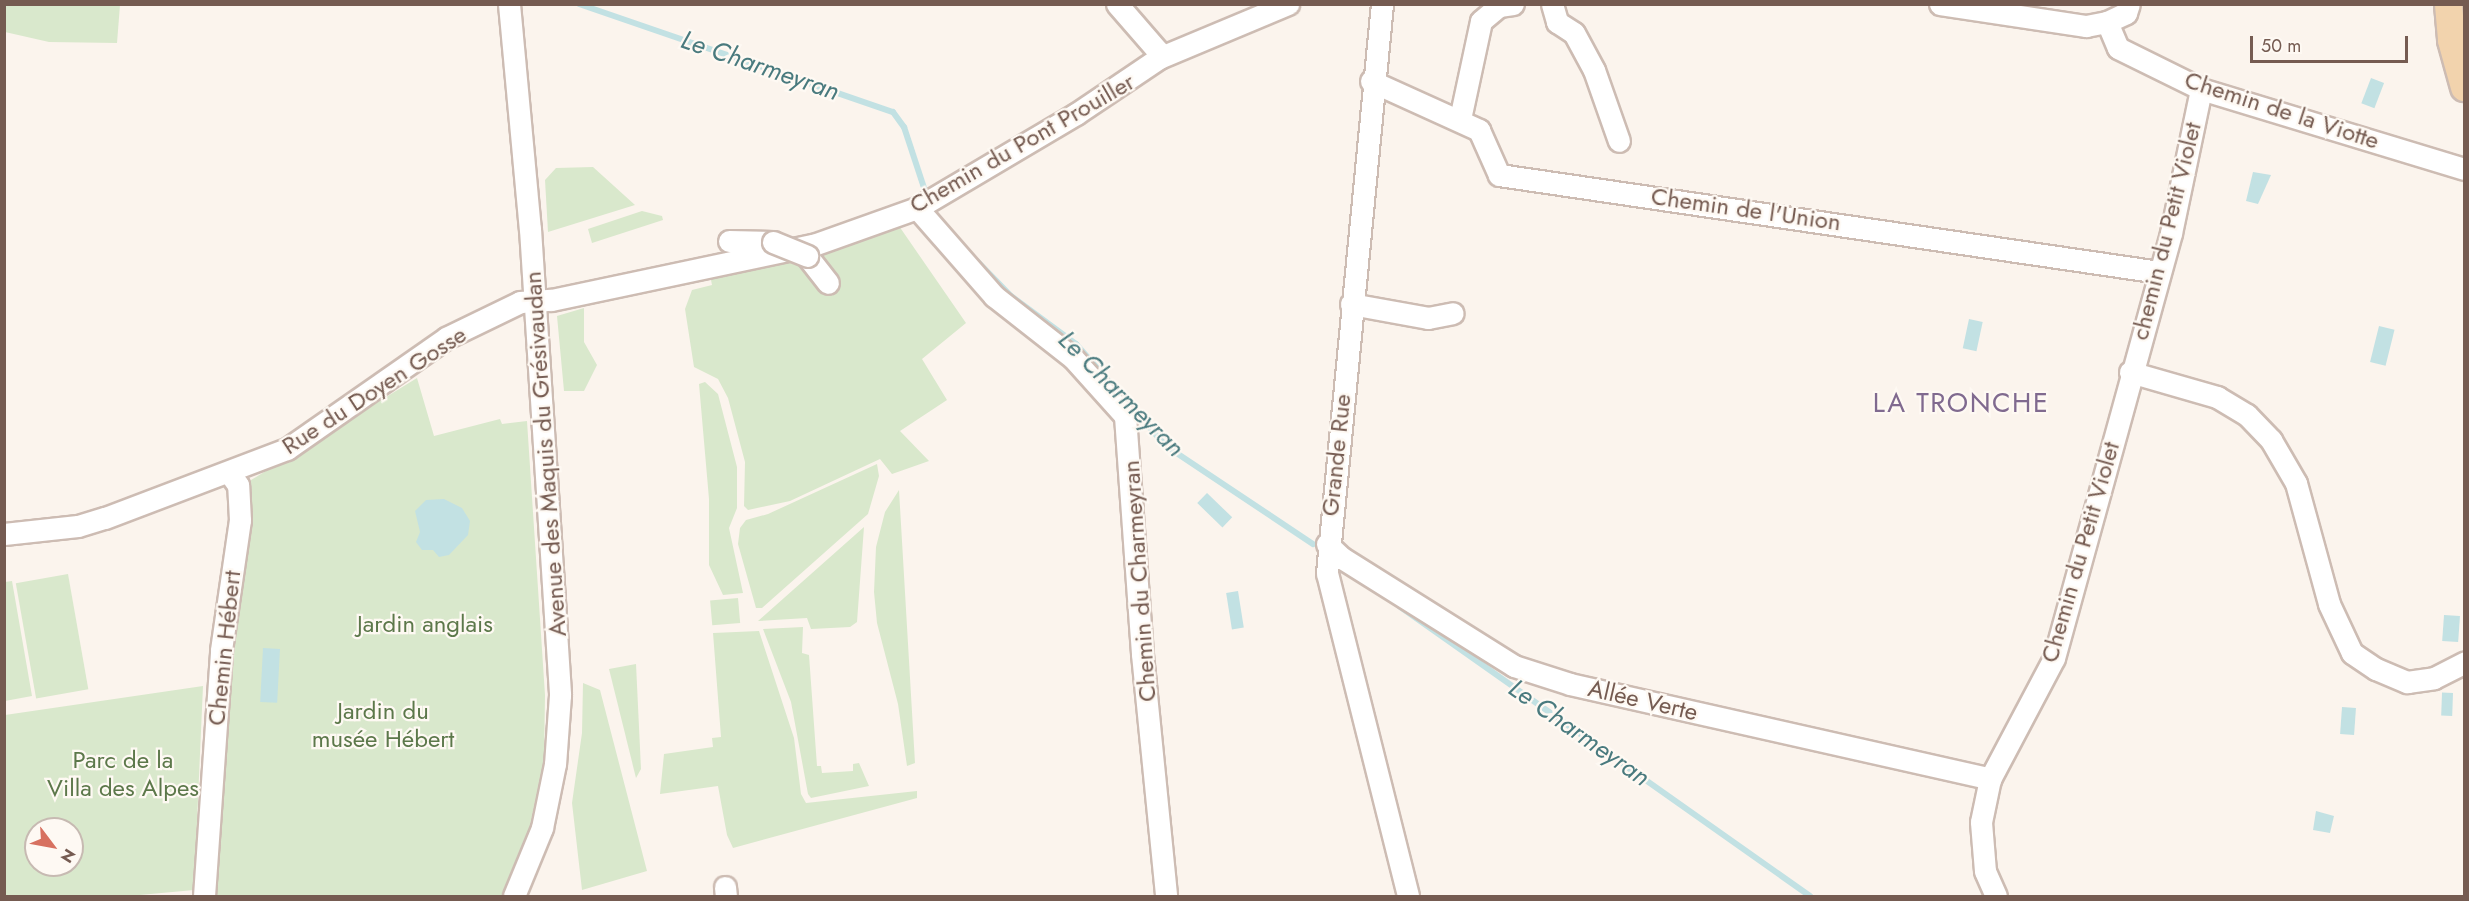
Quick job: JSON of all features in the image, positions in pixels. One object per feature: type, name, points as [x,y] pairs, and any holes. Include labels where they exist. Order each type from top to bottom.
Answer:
[{"type":"main road","points":[[2448,4],[2451,40],[2464,87]]},
{"type":"street","name":"Avenue des Maquis du Grésivaudan","points":[[509,4],[535,302],[560,695],[555,764],[542,828],[514,897]]},
{"type":"street","points":[[1117,4],[1157,50],[1159,58]]},
{"type":"street","name":"Chemin du Pont Prouiller","points":[[535,302],[813,245],[917,208],[1076,114],[1159,58],[1288,4]]},
{"type":"street","name":"Grande Rue","points":[[1382,4],[1371,81],[1327,544],[1327,573],[1348,670],[1408,897]]},
{"type":"street","points":[[1460,119],[1481,21],[1499,6],[1513,4]]},
{"type":"street","points":[[1552,4],[1557,22],[1574,33],[1594,70],[1619,141]]},
{"type":"street","points":[[1940,4],[2086,26],[2107,22],[2126,13],[2129,4]]},
{"type":"street","name":"Chemin de la Viotte","points":[[2107,22],[2118,48],[2201,89],[2464,169]]},
{"type":"street","name":"Chemin de l'Union","points":[[1371,81],[1460,119],[1479,130],[1499,175],[2159,272]]},
{"type":"street","name":"chemin du Petit Violet","points":[[2130,372],[2171,233],[2201,89]]},
{"type":"street","name":"Chemin du Charmeyran","points":[[917,208],[994,296],[1072,357],[1125,416],[1142,654],[1166,897]]},
{"type":"street","points":[[729,242],[773,242],[807,256],[828,283]]},
{"type":"street","name":"Rue du Doyen Gosse","points":[[4,534],[87,523],[230,474],[287,449],[446,338],[509,306],[535,302]]},
{"type":"street","points":[[1351,304],[1428,318],[1454,313]]},
{"type":"street","points":[[2130,372],[2217,397],[2247,414],[2271,440],[2296,483],[2329,604],[2352,652],[2376,669],[2407,682],[2434,678],[2464,663]]},
{"type":"street","name":"Chemin du Petit Violet","points":[[1996,897],[1985,871],[1981,822],[1990,779],[2054,658],[2130,372]]},
{"type":"street","name":"Chemin Hébert","points":[[204,897],[221,650],[240,500],[238,485],[230,474]]},
{"type":"street","name":"Allée Verte","points":[[1327,544],[1342,558],[1514,666],[1570,684],[1990,779]]},
{"type":"green space","points":[[5,4],[120,5],[117,43],[49,42],[5,32]]},
{"type":"green space","points":[[593,167],[635,205],[548,232],[545,180],[556,168]]},
{"type":"green space","points":[[642,211],[662,216],[663,220],[592,243],[588,229]]},
{"type":"green space","points":[[899,226],[966,323],[922,359],[947,400],[900,431],[929,461],[892,474],[880,459],[790,501],[748,510],[744,506],[745,462],[728,398],[718,379],[694,367],[685,309],[692,290],[712,285],[710,275]]},
{"type":"green space","points":[[584,308],[584,342],[597,365],[584,391],[564,391],[557,316]]},
{"type":"green space","name":"Jardin du musée Hébert","points":[[417,378],[434,436],[500,419],[502,424],[527,421],[545,695],[544,759],[530,826],[510,883],[502,896],[211,896],[221,724],[251,480]]},
{"type":"green space","points":[[705,382],[718,394],[737,467],[737,508],[729,528],[743,593],[723,595],[709,565],[709,499],[699,384]]},
{"type":"green space","points":[[877,464],[879,476],[868,514],[762,608],[756,608],[738,544],[740,528],[746,520],[768,514]]},
{"type":"green space","points":[[899,490],[915,763],[907,766],[898,704],[877,623],[874,592],[876,547],[885,512]]},
{"type":"green space","points":[[864,527],[857,622],[850,627],[811,629],[807,618],[758,621]]},
{"type":"green space","points":[[68,574],[88,689],[36,698],[16,583]]},
{"type":"green space","points":[[12,581],[32,696],[5,701],[5,582]]},
{"type":"green space","points":[[738,598],[740,623],[712,625],[710,600]]},
{"type":"green space","points":[[803,627],[802,653],[809,655],[817,766],[821,766],[822,773],[853,771],[853,764],[859,763],[869,786],[811,798],[808,794],[791,702],[763,629]]},
{"type":"green space","points":[[759,631],[794,738],[801,794],[806,803],[917,791],[917,798],[733,848],[727,835],[718,786],[660,794],[664,754],[713,747],[712,738],[721,737],[713,633]]},
{"type":"green space","points":[[636,664],[641,769],[636,778],[609,669]]},
{"type":"green space","points":[[583,683],[600,690],[647,871],[582,890],[572,803],[582,733]]},
{"type":"green space","name":"Parc de la Villa des Alpes","points":[[203,686],[194,890],[129,896],[5,896],[5,715]]},
{"type":"water","points":[[2371,78],[2384,83],[2374,108],[2361,103]]},
{"type":"water","points":[[2253,172],[2271,175],[2258,204],[2246,201]]},
{"type":"water","points":[[1969,319],[1983,322],[1976,351],[1963,348]]},
{"type":"water","points":[[2379,326],[2395,330],[2386,366],[2370,362]]},
{"type":"water","points":[[1207,493],[1232,517],[1222,527],[1197,503]]},
{"type":"water","points":[[444,499],[462,508],[470,521],[468,535],[449,555],[439,557],[433,550],[422,550],[416,542],[420,532],[415,511],[426,500]]},
{"type":"water","points":[[1238,591],[1244,628],[1232,629],[1226,593]]},
{"type":"water","points":[[2444,615],[2460,616],[2458,642],[2442,641]]},
{"type":"water","points":[[263,648],[280,649],[277,703],[260,702]]},
{"type":"water","points":[[2442,693],[2453,693],[2452,716],[2441,716]]},
{"type":"water","points":[[2342,707],[2356,708],[2354,735],[2340,734]]},
{"type":"water","points":[[2316,811],[2334,816],[2330,833],[2313,830]]},
{"type":"waterway","name":"Le Charmeyran","points":[[579,4],[893,112],[904,127],[925,191]]},
{"type":"waterway","name":"Le Charmeyran","points":[[978,262],[1011,296],[1076,344],[1166,446],[1313,544]]},
{"type":"waterway","name":"Le Charmeyran","points":[[1399,606],[1810,896]]},
{"type":"district","name":"LA TRONCHE","points":[[1961,403]]},
{"type":"park label","name":"Jardin anglais","points":[[425,624]]}]
